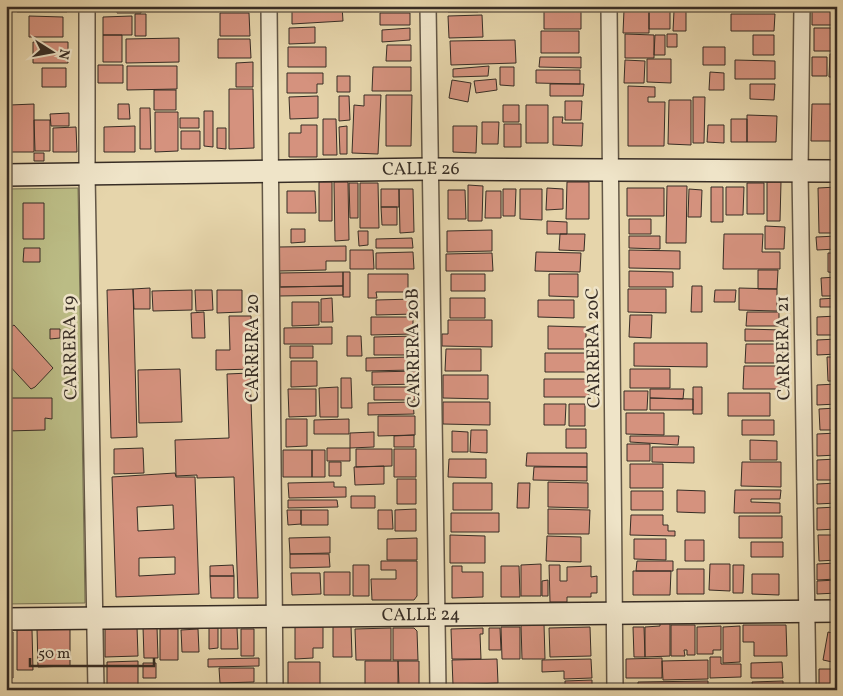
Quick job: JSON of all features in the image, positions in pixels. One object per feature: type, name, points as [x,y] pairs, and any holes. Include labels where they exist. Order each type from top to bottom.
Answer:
[{"type":"street","name":"CARRERA 19","points":[[87,6],[87,174],[96,690]]},
{"type":"street","name":"CARRERA 20","points":[[269,6],[275,690]]},
{"type":"street","name":"CARRERA 20B","points":[[428,6],[438,690]]},
{"type":"street","name":"CARRERA 20C","points":[[609,6],[615,690]]},
{"type":"street","name":"CARRERA 21","points":[[802,6],[800,171],[808,690]]},
{"type":"street","name":"CALLE 26","points":[[6,175],[611,168],[837,171]]},
{"type":"street","name":"CALLE 24","points":[[6,619],[837,610]]},
{"type":"green space","points":[[78,188],[85,603],[6,604],[6,189]]},
{"type":"building","points":[[17,6],[68,6],[67,12],[17,12]]},
{"type":"building","points":[[117,6],[141,6],[141,13],[117,13]]},
{"type":"building","points":[[292,6],[342,6],[343,21],[292,24]]},
{"type":"building","points":[[389,6],[412,6],[412,9],[389,10]]},
{"type":"building","points":[[448,6],[478,6],[478,12],[448,12]]},
{"type":"building","points":[[483,6],[492,6],[492,11],[483,11]]},
{"type":"building","points":[[544,6],[581,6],[581,29],[544,29]]},
{"type":"building","points":[[812,6],[836,6],[836,25],[812,25]]},
{"type":"building","points":[[624,10],[649,10],[649,33],[623,33]]},
{"type":"building","points":[[649,10],[670,10],[670,29],[649,29]]},
{"type":"building","points":[[674,11],[686,11],[686,31],[673,31]]},
{"type":"building","points":[[220,13],[249,13],[250,36],[220,36]]},
{"type":"building","points":[[380,13],[410,13],[410,25],[380,25]]},
{"type":"building","points":[[135,14],[146,14],[146,36],[135,36]]},
{"type":"building","points":[[731,14],[775,14],[774,31],[731,31]]},
{"type":"building","points":[[482,15],[483,37],[449,38],[448,16]]},
{"type":"building","points":[[29,16],[63,17],[63,37],[29,37]]},
{"type":"building","points":[[132,16],[132,35],[103,35],[103,17]]},
{"type":"building","points":[[315,27],[315,43],[289,44],[289,28]]},
{"type":"building","points":[[410,28],[410,40],[382,42],[382,30]]},
{"type":"building","points":[[814,28],[837,28],[837,51],[814,51]]},
{"type":"building","points":[[541,31],[579,31],[579,53],[541,53]]},
{"type":"building","points":[[625,34],[654,35],[654,58],[625,58]]},
{"type":"building","points":[[667,34],[677,34],[677,47],[667,47]]},
{"type":"building","points":[[103,35],[122,35],[122,62],[103,62]]},
{"type":"building","points":[[655,35],[665,35],[665,55],[654,55]]},
{"type":"building","points":[[753,35],[774,35],[774,55],[753,55]]},
{"type":"building","points":[[179,38],[179,62],[126,63],[126,39]]},
{"type":"building","points":[[218,39],[250,39],[251,58],[218,58]]},
{"type":"building","points":[[515,40],[516,63],[451,65],[450,41]]},
{"type":"building","points":[[33,42],[68,42],[68,63],[33,63]]},
{"type":"building","points":[[387,45],[411,45],[411,61],[386,61]]},
{"type":"building","points":[[288,47],[326,47],[326,67],[288,67]]},
{"type":"building","points":[[703,47],[725,47],[725,65],[703,65]]},
{"type":"building","points":[[830,54],[837,54],[837,77],[829,77]]},
{"type":"building","points":[[540,57],[581,57],[581,68],[539,67]]},
{"type":"building","points":[[812,57],[827,57],[827,76],[812,76]]},
{"type":"building","points":[[647,59],[671,59],[671,83],[647,82]]},
{"type":"building","points":[[625,60],[645,61],[644,83],[624,83]]},
{"type":"building","points":[[735,60],[775,61],[775,79],[735,79]]},
{"type":"building","points":[[253,62],[253,87],[236,87],[236,63]]},
{"type":"building","points":[[98,65],[123,65],[123,83],[98,83]]},
{"type":"building","points":[[127,66],[177,66],[177,89],[127,90]]},
{"type":"building","points":[[489,66],[488,76],[453,77],[453,69]]},
{"type":"building","points":[[373,67],[411,67],[411,91],[372,91]]},
{"type":"building","points":[[500,67],[514,67],[514,86],[500,85]]},
{"type":"building","points":[[42,68],[66,68],[66,87],[42,87]]},
{"type":"building","points":[[536,70],[580,70],[580,84],[536,83]]},
{"type":"building","points":[[710,72],[724,73],[724,90],[709,90]]},
{"type":"building","points":[[287,73],[323,73],[323,84],[317,84],[317,93],[287,93]]},
{"type":"building","points":[[337,76],[350,76],[350,92],[337,92]]},
{"type":"building","points":[[496,79],[497,90],[476,93],[474,81]]},
{"type":"building","points":[[452,80],[471,83],[468,102],[449,98]]},
{"type":"building","points":[[550,84],[584,84],[583,96],[550,96]]},
{"type":"building","points":[[750,84],[775,84],[774,100],[750,99]]},
{"type":"building","points":[[628,86],[655,87],[655,97],[648,97],[648,102],[665,102],[664,146],[628,146]]},
{"type":"building","points":[[229,89],[253,89],[254,148],[229,149]]},
{"type":"building","points":[[154,90],[176,90],[176,110],[154,110]]},
{"type":"building","points":[[364,95],[381,95],[378,154],[352,153],[354,105],[364,106]]},
{"type":"building","points":[[386,95],[412,95],[411,146],[386,146]]},
{"type":"building","points":[[318,96],[318,118],[290,119],[289,97]]},
{"type":"building","points":[[339,96],[349,96],[350,120],[339,121]]},
{"type":"building","points":[[693,97],[705,97],[704,143],[693,143]]},
{"type":"building","points":[[669,100],[691,100],[691,145],[668,144]]},
{"type":"building","points":[[6,101],[9,101],[9,153],[6,153]]},
{"type":"building","points":[[565,101],[582,101],[581,120],[565,120]]},
{"type":"building","points":[[34,104],[34,152],[11,152],[10,105]]},
{"type":"building","points":[[118,104],[129,104],[130,119],[118,119]]},
{"type":"building","points":[[812,104],[837,104],[837,141],[811,141]]},
{"type":"building","points":[[503,105],[519,105],[519,122],[503,122]]},
{"type":"building","points":[[526,105],[548,105],[548,143],[526,143]]},
{"type":"building","points":[[140,108],[150,108],[151,149],[140,149]]},
{"type":"building","points":[[204,111],[213,111],[213,147],[204,146]]},
{"type":"building","points":[[155,112],[178,112],[178,151],[155,152]]},
{"type":"building","points":[[69,113],[69,126],[51,126],[50,114]]},
{"type":"building","points":[[747,115],[777,116],[776,142],[747,142]]},
{"type":"building","points":[[553,117],[563,117],[562,123],[583,123],[582,146],[553,145]]},
{"type":"building","points":[[180,118],[199,118],[199,128],[180,128]]},
{"type":"building","points":[[323,119],[336,119],[337,155],[323,155]]},
{"type":"building","points":[[731,119],[747,119],[747,142],[731,142]]},
{"type":"building","points":[[34,120],[50,120],[50,151],[35,151]]},
{"type":"building","points":[[482,122],[499,122],[498,144],[482,144]]},
{"type":"building","points":[[504,124],[521,124],[521,147],[504,147]]},
{"type":"building","points":[[301,125],[317,125],[317,157],[289,157],[289,133],[301,133]]},
{"type":"building","points":[[708,125],[724,125],[724,143],[707,142]]},
{"type":"building","points":[[135,126],[135,152],[104,152],[104,127]]},
{"type":"building","points":[[347,126],[347,154],[340,154],[339,127]]},
{"type":"building","points":[[453,126],[477,126],[476,153],[453,152]]},
{"type":"building","points":[[76,127],[77,152],[53,152],[53,128]]},
{"type":"building","points":[[217,128],[226,128],[226,149],[217,148]]},
{"type":"building","points":[[181,131],[200,131],[200,149],[181,149]]},
{"type":"building","points":[[34,153],[44,153],[44,161],[34,161]]},
{"type":"building","points":[[319,182],[332,182],[332,221],[319,221]]},
{"type":"building","points":[[334,182],[348,182],[349,240],[335,241]]},
{"type":"building","points":[[567,182],[589,182],[589,219],[566,219]]},
{"type":"building","points":[[767,182],[781,182],[780,221],[767,221]]},
{"type":"building","points":[[349,183],[358,183],[358,218],[350,218]]},
{"type":"building","points":[[360,183],[378,183],[379,228],[360,228]]},
{"type":"building","points":[[747,183],[764,183],[764,214],[747,214]]},
{"type":"building","points":[[468,185],[483,186],[482,221],[468,221]]},
{"type":"building","points":[[667,186],[687,186],[686,243],[666,243]]},
{"type":"building","points":[[711,187],[723,187],[723,222],[711,222]]},
{"type":"building","points":[[726,187],[744,187],[743,215],[726,215]]},
{"type":"building","points":[[837,187],[837,233],[819,233],[818,188]]},
{"type":"building","points":[[547,188],[563,189],[563,209],[546,210]]},
{"type":"building","points":[[627,188],[664,188],[664,216],[627,216]]},
{"type":"building","points":[[381,189],[399,189],[399,207],[381,207]]},
{"type":"building","points":[[399,189],[413,189],[414,232],[400,233]]},
{"type":"building","points":[[503,189],[516,189],[515,216],[503,216]]},
{"type":"building","points":[[520,189],[542,189],[542,220],[520,219]]},
{"type":"building","points":[[689,189],[702,190],[701,217],[688,217]]},
{"type":"building","points":[[448,190],[465,190],[466,219],[448,219]]},
{"type":"building","points":[[287,191],[315,191],[316,213],[287,213]]},
{"type":"building","points":[[486,191],[501,191],[501,218],[485,218]]},
{"type":"building","points":[[23,203],[44,203],[44,239],[23,239]]},
{"type":"building","points":[[381,207],[397,207],[397,225],[382,225]]},
{"type":"building","points":[[629,219],[651,219],[651,234],[629,234]]},
{"type":"building","points":[[547,221],[567,222],[567,234],[547,234]]},
{"type":"building","points":[[765,226],[785,227],[784,249],[765,249]]},
{"type":"building","points":[[291,229],[305,229],[305,242],[291,243]]},
{"type":"building","points":[[492,230],[492,251],[447,252],[447,231]]},
{"type":"building","points":[[358,231],[368,231],[368,245],[359,246]]},
{"type":"building","points":[[560,234],[585,234],[584,251],[559,250]]},
{"type":"building","points":[[724,234],[763,234],[762,252],[780,252],[780,269],[723,269]]},
{"type":"building","points":[[629,236],[660,236],[660,249],[629,248]]},
{"type":"building","points":[[837,236],[837,249],[817,250],[816,237]]},
{"type":"building","points":[[412,238],[413,248],[376,248],[376,239]]},
{"type":"building","points":[[346,246],[346,261],[326,261],[326,270],[279,271],[278,247]]},
{"type":"building","points":[[24,248],[40,248],[40,262],[23,262]]},
{"type":"building","points":[[350,250],[373,250],[374,269],[350,269]]},
{"type":"building","points":[[629,250],[680,251],[680,269],[629,268]]},
{"type":"building","points":[[413,252],[414,269],[376,269],[376,253]]},
{"type":"building","points":[[536,252],[581,253],[580,272],[535,271]]},
{"type":"building","points":[[492,253],[493,271],[446,271],[446,254]]},
{"type":"building","points":[[828,253],[837,253],[837,273],[828,272]]},
{"type":"building","points":[[758,270],[778,270],[777,289],[758,289]]},
{"type":"building","points":[[629,271],[673,272],[673,287],[629,287]]},
{"type":"building","points":[[343,272],[350,272],[350,297],[343,297]]},
{"type":"building","points":[[343,272],[343,286],[280,287],[280,273]]},
{"type":"building","points":[[368,274],[408,274],[408,292],[376,292],[377,298],[368,298]]},
{"type":"building","points":[[451,274],[485,274],[485,291],[451,291]]},
{"type":"building","points":[[549,274],[578,274],[578,297],[549,296]]},
{"type":"building","points":[[837,277],[837,296],[822,296],[821,278]]},
{"type":"building","points":[[343,286],[343,295],[279,296],[279,287]]},
{"type":"building","points":[[692,286],[702,286],[702,312],[691,312]]},
{"type":"building","points":[[150,288],[150,309],[134,309],[133,289]]},
{"type":"building","points":[[739,288],[777,289],[777,311],[739,310]]},
{"type":"building","points":[[133,289],[137,437],[111,438],[107,290]]},
{"type":"building","points":[[628,289],[666,289],[666,313],[628,312]]},
{"type":"building","points":[[192,290],[192,310],[153,311],[152,291]]},
{"type":"building","points":[[195,290],[212,290],[213,310],[196,311]]},
{"type":"building","points":[[217,290],[242,290],[242,312],[217,313]]},
{"type":"building","points":[[715,290],[736,290],[735,302],[714,302]]},
{"type":"building","points":[[332,298],[333,322],[321,322],[321,299]]},
{"type":"building","points":[[450,298],[485,298],[485,318],[450,318]]},
{"type":"building","points":[[837,298],[837,307],[820,307],[820,299]]},
{"type":"building","points":[[414,299],[415,314],[376,315],[376,300]]},
{"type":"building","points":[[538,300],[574,300],[574,318],[538,317]]},
{"type":"building","points":[[292,302],[319,302],[319,325],[292,326]]},
{"type":"building","points":[[204,312],[205,338],[192,338],[191,313]]},
{"type":"building","points":[[747,312],[779,312],[779,326],[746,326]]},
{"type":"building","points":[[630,315],[652,315],[651,338],[629,337]]},
{"type":"building","points":[[229,316],[251,316],[253,369],[216,370],[216,350],[230,350]]},
{"type":"building","points":[[837,316],[837,335],[817,335],[817,317]]},
{"type":"building","points":[[371,317],[413,317],[413,334],[371,335]]},
{"type":"building","points":[[448,320],[492,320],[492,347],[442,346],[442,334],[448,334]]},
{"type":"building","points":[[14,325],[53,368],[31,389],[6,362],[6,330]]},
{"type":"building","points":[[548,326],[586,327],[586,349],[548,349]]},
{"type":"building","points":[[332,327],[332,344],[284,344],[284,328]]},
{"type":"building","points":[[50,329],[60,329],[60,338],[50,339]]},
{"type":"building","points":[[745,329],[782,330],[782,341],[745,341]]},
{"type":"building","points":[[347,336],[361,336],[362,356],[347,356]]},
{"type":"building","points":[[415,336],[415,355],[374,355],[374,337]]},
{"type":"building","points":[[837,339],[837,354],[817,355],[817,340]]},
{"type":"building","points":[[634,343],[707,343],[707,367],[634,366]]},
{"type":"building","points":[[746,344],[783,344],[782,363],[745,363]]},
{"type":"building","points":[[290,346],[313,346],[313,358],[290,358]]},
{"type":"building","points":[[446,349],[481,349],[481,371],[445,371]]},
{"type":"building","points":[[545,353],[591,353],[591,372],[545,372]]},
{"type":"building","points":[[411,357],[412,370],[366,371],[366,358]]},
{"type":"building","points":[[827,357],[837,357],[837,381],[828,381]]},
{"type":"building","points":[[291,361],[317,361],[317,386],[291,387]]},
{"type":"building","points":[[744,366],[781,366],[781,389],[743,389]]},
{"type":"building","points":[[180,369],[182,422],[139,423],[138,370]]},
{"type":"building","points":[[630,369],[670,369],[670,388],[630,388]]},
{"type":"building","points":[[419,371],[419,384],[372,385],[372,372]]},
{"type":"building","points":[[250,373],[258,598],[238,598],[234,477],[197,478],[197,475],[176,476],[175,440],[229,438],[227,374]]},
{"type":"building","points":[[443,375],[488,375],[488,399],[443,398]]},
{"type":"building","points":[[341,378],[351,378],[352,408],[341,408]]},
{"type":"building","points":[[544,379],[589,379],[589,397],[544,397]]},
{"type":"building","points":[[837,384],[837,404],[817,405],[817,385]]},
{"type":"building","points":[[338,387],[338,417],[320,417],[319,388]]},
{"type":"building","points":[[374,387],[414,387],[415,400],[374,400]]},
{"type":"building","points":[[693,387],[702,387],[702,414],[693,414]]},
{"type":"building","points":[[288,389],[316,389],[316,416],[289,417]]},
{"type":"building","points":[[650,389],[684,389],[683,399],[650,398]]},
{"type":"building","points":[[624,391],[648,391],[647,410],[624,410]]},
{"type":"building","points":[[728,393],[770,393],[770,416],[728,416]]},
{"type":"building","points":[[6,398],[52,398],[52,419],[45,418],[45,430],[6,431]]},
{"type":"building","points":[[650,398],[693,399],[693,410],[650,410]]},
{"type":"building","points":[[413,402],[414,414],[368,415],[368,403]]},
{"type":"building","points":[[443,402],[490,402],[490,425],[443,424]]},
{"type":"building","points":[[544,404],[566,404],[565,425],[544,425]]},
{"type":"building","points":[[569,404],[585,404],[585,426],[569,426]]},
{"type":"building","points":[[837,408],[837,430],[820,430],[819,409]]},
{"type":"building","points":[[626,413],[664,413],[664,435],[626,434]]},
{"type":"building","points":[[378,416],[415,416],[415,435],[378,436]]},
{"type":"building","points":[[286,419],[307,419],[307,446],[286,447]]},
{"type":"building","points":[[349,419],[349,434],[314,434],[314,420]]},
{"type":"building","points":[[742,420],[774,420],[774,435],[742,435]]},
{"type":"building","points":[[566,429],[586,429],[586,448],[566,448]]},
{"type":"building","points":[[471,430],[487,430],[487,453],[470,452]]},
{"type":"building","points":[[452,431],[468,432],[468,452],[452,452]]},
{"type":"building","points":[[374,432],[374,447],[350,448],[350,433]]},
{"type":"building","points":[[837,433],[837,455],[817,456],[817,434]]},
{"type":"building","points":[[414,435],[414,447],[394,447],[394,436]]},
{"type":"building","points":[[630,436],[679,436],[678,445],[630,442]]},
{"type":"building","points":[[750,440],[777,441],[777,460],[750,460]]},
{"type":"building","points":[[627,444],[650,444],[650,461],[627,461]]},
{"type":"building","points":[[652,447],[694,447],[694,463],[652,462]]},
{"type":"building","points":[[143,448],[144,473],[114,474],[114,449]]},
{"type":"building","points":[[327,448],[350,448],[350,461],[327,461]]},
{"type":"building","points":[[356,449],[392,449],[392,466],[356,467]]},
{"type":"building","points":[[394,449],[416,449],[416,477],[394,477]]},
{"type":"building","points":[[283,450],[312,450],[312,477],[283,477]]},
{"type":"building","points":[[312,450],[325,450],[325,477],[312,477]]},
{"type":"building","points":[[527,453],[587,453],[587,467],[526,466]]},
{"type":"building","points":[[449,459],[486,459],[486,478],[448,477]]},
{"type":"building","points":[[837,459],[837,480],[817,480],[817,460]]},
{"type":"building","points":[[329,462],[341,462],[341,476],[329,476]]},
{"type":"building","points":[[742,462],[781,462],[781,487],[741,486]]},
{"type":"building","points":[[630,464],[663,464],[663,488],[630,488]]},
{"type":"building","points":[[384,466],[384,484],[355,485],[354,467]]},
{"type":"building","points":[[534,467],[587,467],[587,481],[533,480]]},
{"type":"building","points":[[175,473],[176,477],[195,477],[199,594],[116,597],[112,477]],"holes":[[[173,505],[174,529],[138,531],[137,507]],[[175,557],[175,574],[139,576],[139,558]]]},
{"type":"building","points":[[397,479],[416,479],[416,504],[397,504]]},
{"type":"building","points":[[334,482],[334,487],[346,487],[346,497],[289,498],[288,483]]},
{"type":"building","points":[[548,482],[588,483],[588,508],[548,507]]},
{"type":"building","points":[[453,483],[492,483],[492,510],[453,510]]},
{"type":"building","points":[[518,483],[530,483],[529,508],[517,508]]},
{"type":"building","points":[[837,483],[837,503],[817,504],[817,484]]},
{"type":"building","points":[[677,490],[705,491],[705,513],[677,512]]},
{"type":"building","points":[[735,490],[781,490],[780,499],[751,499],[751,502],[780,503],[780,513],[734,513]]},
{"type":"building","points":[[631,491],[663,491],[663,510],[631,510]]},
{"type":"building","points":[[351,496],[375,496],[375,508],[351,508]]},
{"type":"building","points":[[288,500],[337,500],[338,507],[288,508]]},
{"type":"building","points":[[837,507],[837,529],[817,530],[817,508]]},
{"type":"building","points":[[416,509],[416,531],[395,531],[395,510]]},
{"type":"building","points":[[548,509],[590,510],[589,534],[548,534]]},
{"type":"building","points":[[287,510],[301,510],[301,524],[288,525]]},
{"type":"building","points":[[301,510],[328,510],[328,525],[301,525]]},
{"type":"building","points":[[378,510],[392,510],[393,529],[378,529]]},
{"type":"building","points":[[451,513],[499,513],[499,532],[451,532]]},
{"type":"building","points":[[631,515],[663,515],[663,525],[668,525],[668,531],[675,531],[675,536],[630,535]]},
{"type":"building","points":[[739,516],[782,516],[782,538],[739,538]]},
{"type":"building","points":[[450,535],[485,536],[485,563],[450,563]]},
{"type":"building","points":[[818,535],[837,535],[837,560],[819,561]]},
{"type":"building","points":[[547,536],[581,537],[581,562],[546,561]]},
{"type":"building","points":[[330,537],[330,553],[290,554],[289,538]]},
{"type":"building","points":[[417,538],[417,560],[387,560],[387,539]]},
{"type":"building","points":[[634,539],[666,539],[666,560],[634,559]]},
{"type":"building","points":[[685,540],[704,540],[704,561],[685,561]]},
{"type":"building","points":[[751,542],[783,542],[783,557],[751,557]]},
{"type":"building","points":[[290,554],[329,554],[330,567],[290,568]]},
{"type":"building","points":[[381,561],[417,561],[417,596],[414,600],[372,600],[371,579],[396,579],[396,570],[381,570]]},
{"type":"building","points":[[637,561],[673,561],[673,571],[636,571]]},
{"type":"building","points":[[837,563],[837,579],[817,580],[817,564]]},
{"type":"building","points":[[541,564],[541,596],[521,596],[521,565]]},
{"type":"building","points":[[710,564],[730,564],[730,591],[709,590]]},
{"type":"building","points":[[233,565],[234,576],[210,576],[210,566]]},
{"type":"building","points":[[353,565],[369,565],[369,596],[353,596]]},
{"type":"building","points":[[549,565],[560,565],[560,581],[567,581],[567,567],[591,566],[591,577],[597,576],[597,593],[591,593],[591,597],[567,597],[567,602],[550,602]]},
{"type":"building","points":[[733,565],[744,565],[743,593],[733,593]]},
{"type":"building","points":[[452,566],[462,566],[462,572],[483,572],[483,597],[452,598]]},
{"type":"building","points":[[501,566],[519,566],[520,597],[501,597]]},
{"type":"building","points":[[677,569],[704,569],[704,594],[677,594]]},
{"type":"building","points":[[633,571],[671,571],[670,595],[633,595]]},
{"type":"building","points":[[324,572],[350,572],[350,595],[324,595]]},
{"type":"building","points":[[291,573],[320,573],[321,594],[292,595]]},
{"type":"building","points":[[752,574],[779,574],[779,595],[752,594]]},
{"type":"building","points":[[210,576],[234,576],[234,598],[211,598]]},
{"type":"building","points":[[548,580],[548,596],[542,596],[542,581]]},
{"type":"building","points":[[837,580],[837,593],[817,594],[817,581]]},
{"type":"building","points":[[670,622],[670,656],[645,657],[645,627],[660,626],[660,623]]},
{"type":"building","points":[[544,624],[545,659],[522,659],[521,625]]},
{"type":"building","points":[[333,625],[351,625],[352,657],[333,657]]},
{"type":"building","points":[[671,625],[695,625],[695,655],[687,655],[687,650],[684,650],[685,656],[671,656]]},
{"type":"building","points":[[743,625],[786,625],[787,656],[754,656],[754,642],[743,642]]},
{"type":"building","points":[[721,626],[721,650],[713,650],[713,654],[697,654],[697,627]]},
{"type":"building","points":[[740,626],[740,662],[723,663],[723,627]]},
{"type":"building","points":[[137,627],[138,656],[105,657],[105,628]]},
{"type":"building","points":[[143,627],[157,627],[158,658],[144,658]]},
{"type":"building","points":[[221,627],[237,627],[238,649],[221,649]]},
{"type":"building","points":[[295,627],[323,627],[323,648],[313,648],[313,658],[295,659]]},
{"type":"building","points":[[501,627],[520,627],[520,659],[502,659]]},
{"type":"building","points":[[590,627],[591,656],[550,657],[549,628]]},
{"type":"building","points":[[633,627],[644,627],[645,657],[634,657]]},
{"type":"building","points":[[209,628],[218,628],[218,648],[209,649]]},
{"type":"building","points":[[391,628],[391,660],[356,660],[355,629]]},
{"type":"building","points":[[393,628],[414,628],[417,631],[418,660],[393,660]]},
{"type":"building","points":[[483,628],[483,634],[480,634],[481,659],[452,659],[451,629]]},
{"type":"building","points":[[489,628],[500,628],[501,650],[489,650]]},
{"type":"building","points":[[37,629],[70,629],[70,666],[38,667]]},
{"type":"building","points":[[160,629],[178,629],[178,660],[160,660]]},
{"type":"building","points":[[198,629],[199,652],[182,652],[181,630]]},
{"type":"building","points":[[241,629],[254,629],[254,656],[241,656]]},
{"type":"building","points":[[17,630],[32,630],[33,670],[17,670]]},
{"type":"building","points":[[6,632],[13,632],[13,678],[6,678]]},
{"type":"building","points":[[828,632],[837,634],[837,663],[823,660]]},
{"type":"building","points":[[710,657],[721,657],[721,664],[741,664],[741,677],[710,678]]},
{"type":"building","points":[[259,658],[259,666],[208,667],[208,659]]},
{"type":"building","points":[[662,658],[662,678],[626,678],[626,659]]},
{"type":"building","points":[[497,659],[498,683],[453,685],[452,660]]},
{"type":"building","points":[[591,659],[592,678],[564,679],[564,671],[542,672],[542,660]]},
{"type":"building","points":[[708,660],[708,679],[663,680],[662,661]]},
{"type":"building","points":[[138,661],[138,685],[107,686],[107,662]]},
{"type":"building","points":[[365,661],[398,661],[398,687],[365,688]]},
{"type":"building","points":[[398,661],[419,661],[419,686],[399,686]]},
{"type":"building","points":[[288,662],[320,662],[320,686],[288,686]]},
{"type":"building","points":[[782,662],[783,678],[751,678],[751,663]]},
{"type":"building","points":[[143,663],[156,663],[156,678],[143,678]]},
{"type":"building","points":[[219,668],[254,668],[254,682],[220,683]]},
{"type":"building","points":[[819,669],[837,669],[837,689],[819,689]]},
{"type":"building","points":[[592,680],[592,690],[565,690],[565,681]]},
{"type":"building","points":[[708,681],[708,690],[638,690],[638,682]]},
{"type":"building","points":[[783,681],[783,690],[753,690],[752,682]]},
{"type":"building","points":[[194,685],[223,685],[223,690],[194,690]]},
{"type":"building","points":[[225,685],[259,685],[259,690],[225,690]]},
{"type":"building","points":[[490,687],[491,690],[455,690],[455,688]]}]
